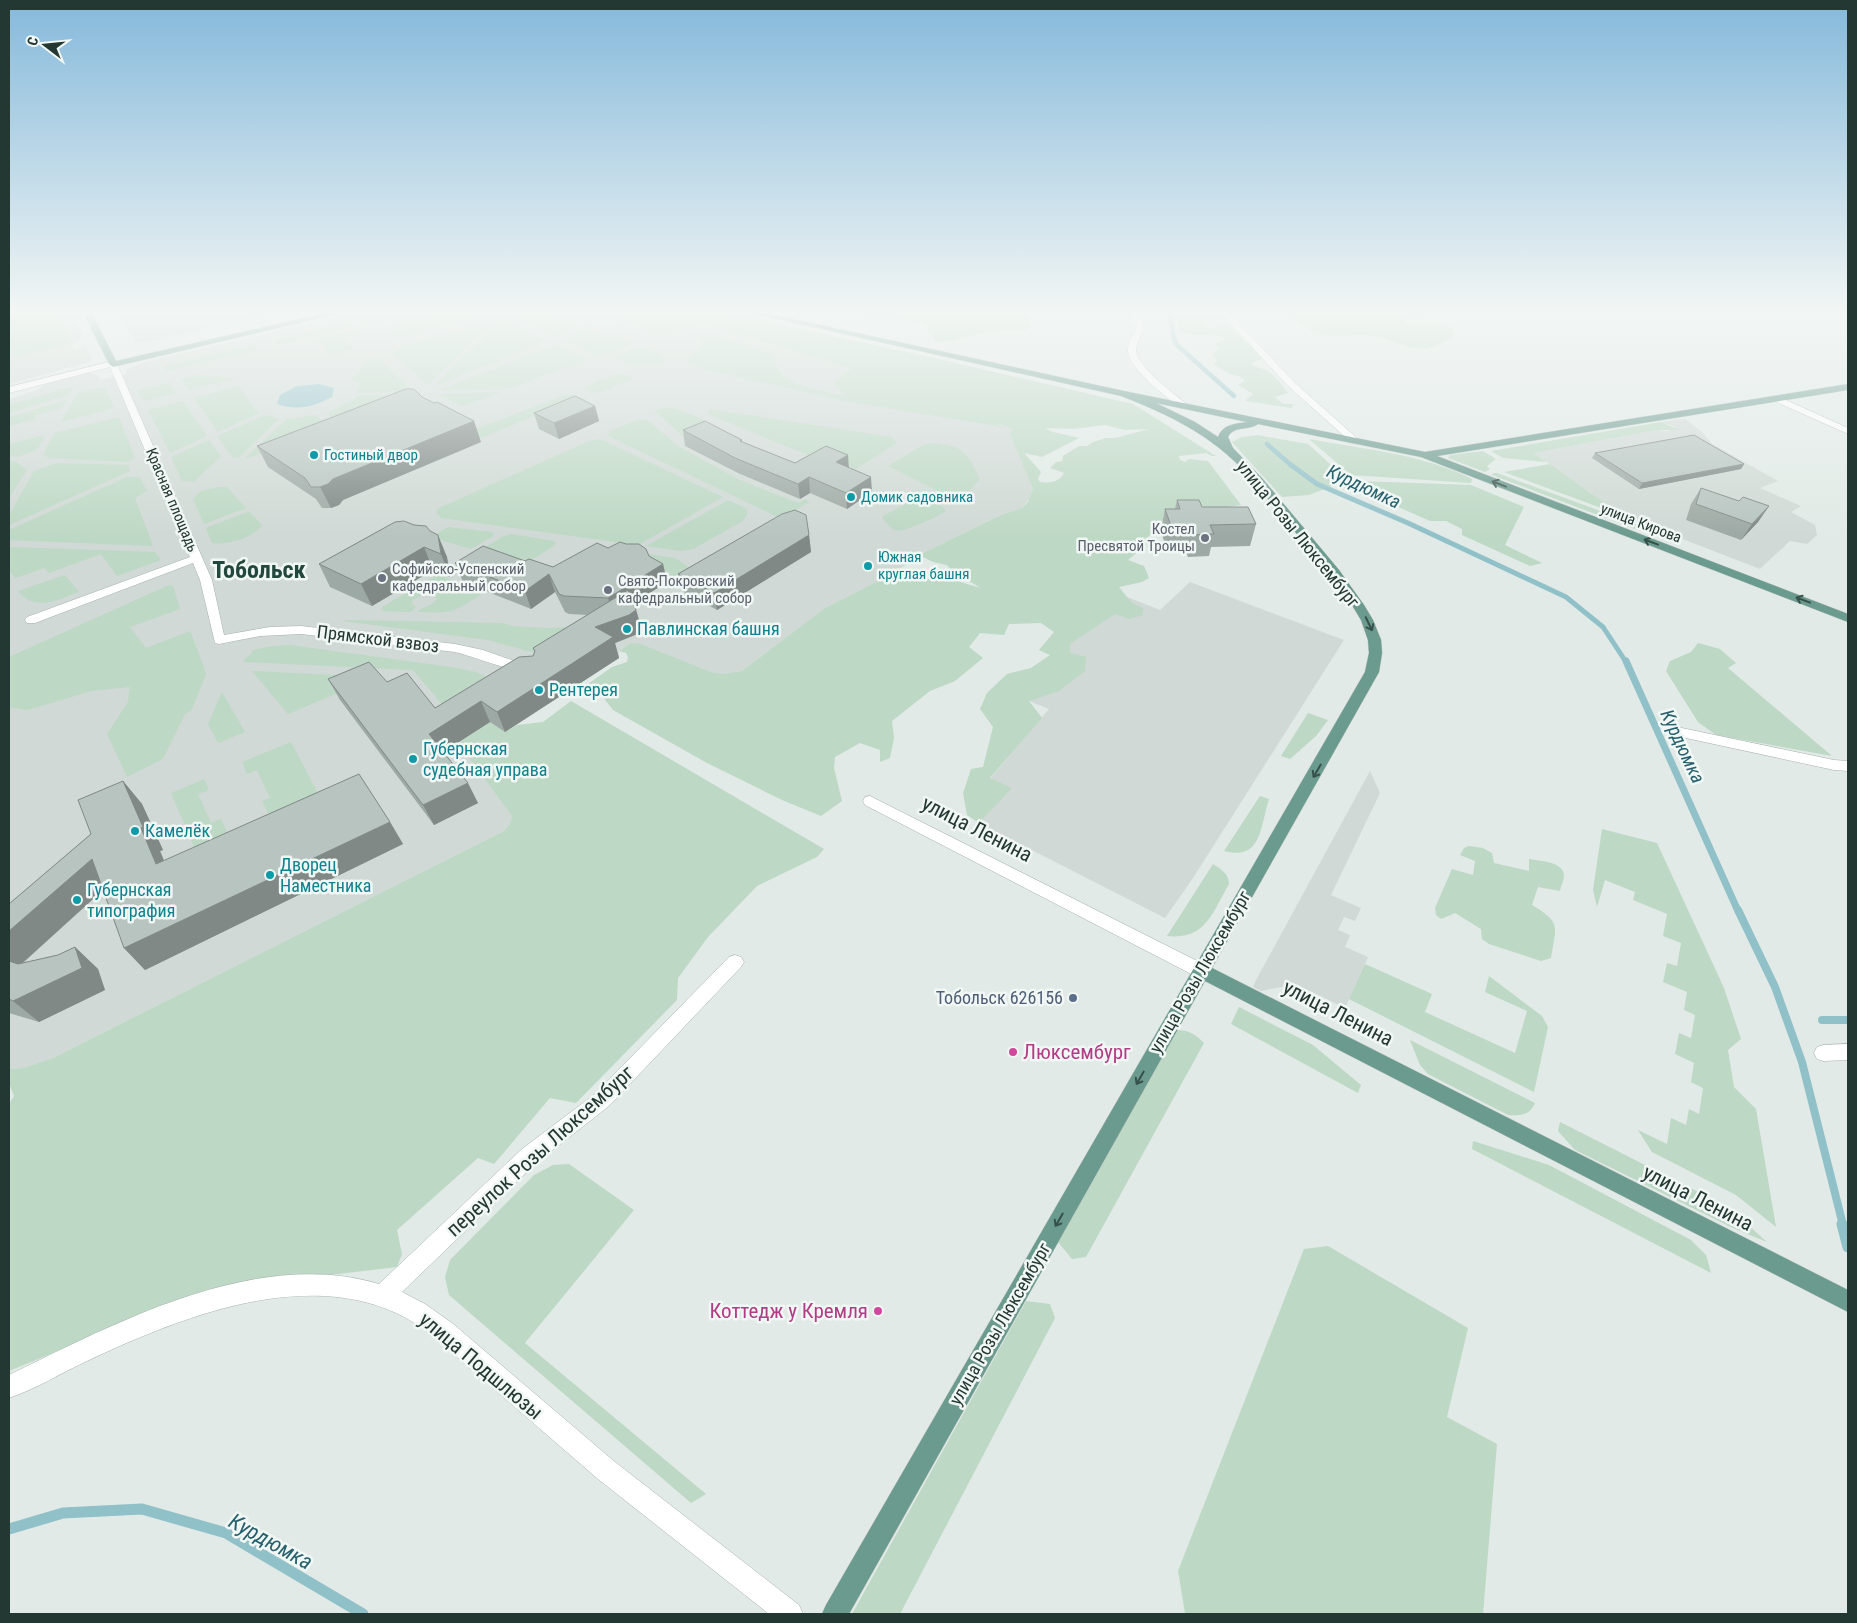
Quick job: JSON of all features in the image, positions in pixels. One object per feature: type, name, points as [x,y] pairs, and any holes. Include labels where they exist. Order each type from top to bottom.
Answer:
[{"type":"main road","points":[[1086,386],[1424,455],[1848,387]]},
{"type":"main road","name":"улица Розы Люксембург","points":[[835,1614],[1372,672],[1376,653],[1374,636],[1367,620],[1342,584],[1229,450],[1191,426],[1143,400],[1124,394]]},
{"type":"main road","points":[[1229,450],[1223,437],[1225,432],[1233,426],[1251,424],[1284,426]]},
{"type":"main road","name":"улица Кирова","points":[[1424,455],[1848,618]]},
{"type":"main road","name":"улица Ленина","points":[[1201,971],[1848,1301]]},
{"type":"street","points":[[9,390],[26,386]]},
{"type":"street","name":"Красная площадь","points":[[122,386],[206,580],[219,640]]},
{"type":"street","points":[[1160,386],[1183,406]]},
{"type":"street","points":[[1293,386],[1355,441]]},
{"type":"street","points":[[1776,398],[1848,431]]},
{"type":"street","points":[[30,620],[197,558]]},
{"type":"street","name":"Прямской взвоз","points":[[219,640],[281,629],[301,630],[455,648],[478,653],[534,673]]},
{"type":"street","points":[[1677,732],[1834,765],[1848,766]]},
{"type":"street","name":"улица Ленина","points":[[870,801],[1201,971]]},
{"type":"street","name":"переулок Розы Люксембург","points":[[384,1294],[529,1156],[602,1100],[735,962]]},
{"type":"street","points":[[1823,1053],[1848,1052]]},
{"type":"street","name":"улица Подшлюзы","points":[[9,1387],[160,1319],[205,1303],[243,1293],[278,1286],[312,1285],[345,1287],[384,1294],[429,1319],[594,1461],[790,1614]]},
{"type":"shaded area","points":[[43,386],[848,386],[846,396],[1010,427],[1033,489],[1031,497],[1022,508],[1001,515],[919,555],[890,576],[825,608],[742,671],[722,674],[711,672],[641,644],[624,647],[619,651],[619,658],[505,732],[490,722],[458,742],[512,816],[510,824],[504,831],[51,1059],[23,1068],[9,1069],[9,399],[37,390]]},
{"type":"shaded area","points":[[1685,419],[1702,432],[1712,444],[1778,481],[1760,488],[1801,506],[1791,512],[1815,525],[1817,535],[1807,544],[1790,541],[1760,569],[1631,519],[1632,516],[1602,501],[1534,453],[1657,430],[1668,431],[1676,427],[1661,422]]},
{"type":"shaded area","points":[[1190,582],[1344,640],[1193,878],[1165,918],[979,823],[1011,788],[990,779],[1049,709],[1029,701],[1065,661],[1039,650],[1097,585],[1160,610]]},
{"type":"shaded area","points":[[1370,771],[1380,793],[1331,895],[1361,908],[1355,921],[1344,917],[1338,930],[1350,935],[1345,947],[1368,957],[1345,1008],[1296,984],[1261,991],[1253,987],[1255,982]]},
{"type":"green space","points":[[74,386],[69,395],[9,413],[9,405]]},
{"type":"green space","points":[[154,386],[171,386],[176,393],[144,401],[137,390]]},
{"type":"green space","points":[[186,386],[205,386],[189,390]]},
{"type":"green space","points":[[239,386],[255,410],[260,413],[218,432],[194,398]]},
{"type":"green space","points":[[359,386],[407,386],[412,391],[357,393]]},
{"type":"green space","points":[[451,386],[517,386],[511,388],[440,390]]},
{"type":"green space","points":[[587,386],[616,386],[598,393],[585,390]]},
{"type":"green space","points":[[778,386],[802,386],[844,396],[836,386],[1054,386],[1133,404],[1216,456],[1206,453],[1179,456],[1180,460],[1185,462],[1189,459],[1208,461],[1241,505],[1184,513],[1173,511],[1147,538],[1148,543],[1128,560],[1144,566],[1149,578],[1142,582],[1119,587],[1132,603],[1143,608],[1143,615],[1129,619],[1115,614],[1070,644],[1070,653],[1086,657],[1085,671],[1059,691],[1029,701],[1042,718],[990,778],[1012,788],[979,823],[967,815],[963,793],[971,769],[983,767],[993,727],[980,709],[987,693],[1007,674],[1031,668],[1050,655],[1039,650],[1054,632],[1041,623],[1009,624],[1004,635],[980,633],[969,647],[983,658],[955,681],[930,691],[892,721],[894,738],[890,758],[880,762],[880,750],[860,743],[835,757],[834,768],[842,801],[821,816],[782,800],[707,763],[613,710],[602,696],[581,689],[612,667],[627,662],[628,657],[626,653],[619,651],[631,643],[641,644],[711,672],[722,674],[742,671],[825,608],[895,573],[934,580],[948,578],[980,588],[958,575],[947,565],[933,562],[919,555],[1001,515],[1022,508],[1028,502],[1033,489],[1010,434],[1012,429],[997,423],[1003,427],[845,401]],"holes":[[[1105,425],[1125,430],[1149,429],[1115,438],[1106,438],[1087,446],[1079,446],[1063,456],[1062,461],[1056,462],[1050,468],[1064,473],[1054,482],[1040,482],[1038,479],[1041,472],[1024,453],[1042,457],[1079,438],[1053,432],[1045,428],[1073,429]]]},
{"type":"green space","points":[[1239,386],[1282,386],[1288,393],[1275,397],[1283,404],[1293,404],[1292,408],[1245,401],[1253,394]]},
{"type":"green space","points":[[105,387],[114,408],[61,422],[78,393]]},
{"type":"green space","points":[[501,392],[462,406],[438,394]]},
{"type":"green space","points":[[412,394],[332,418],[327,413],[355,399],[357,396]]},
{"type":"green space","points":[[568,394],[586,398],[584,402],[570,402],[476,440],[465,421],[478,428]]},
{"type":"green space","points":[[67,400],[62,408],[36,415],[33,420],[9,426],[9,417]]},
{"type":"green space","points":[[183,401],[207,436],[170,453],[148,410]]},
{"type":"green space","points":[[664,408],[674,408],[704,420],[704,433],[687,440],[655,411]]},
{"type":"green space","points":[[709,409],[892,437],[897,443],[856,469],[831,459],[818,459],[710,415]]},
{"type":"green space","points":[[265,415],[279,419],[238,458],[233,458],[217,436]]},
{"type":"green space","points":[[317,415],[322,421],[316,424],[313,432],[250,458],[245,458],[287,419]]},
{"type":"green space","points":[[119,417],[135,458],[128,462],[49,458],[43,454],[55,433]]},
{"type":"green space","points":[[640,419],[647,420],[678,446],[740,480],[798,503],[805,499],[810,502],[785,516],[776,516],[608,436],[610,431]]},
{"type":"green space","points":[[1661,422],[1680,430],[1657,430],[1534,453],[1546,462],[1503,458],[1491,451]]},
{"type":"green space","points":[[45,435],[38,449],[18,457],[9,456],[9,444]]},
{"type":"green space","points":[[1257,435],[1308,444],[1348,480],[1309,495],[1282,497],[1232,442],[1242,437]]},
{"type":"green space","points":[[600,439],[723,497],[638,545],[441,518],[436,512],[439,508],[589,441]]},
{"type":"green space","points":[[1309,439],[1413,458],[1472,479],[1471,483],[1351,475]]},
{"type":"green space","points":[[209,440],[221,456],[194,482],[182,481],[171,457]]},
{"type":"green space","points":[[932,443],[958,449],[972,462],[980,479],[961,500],[956,500],[888,466],[923,445]]},
{"type":"green space","points":[[1483,451],[1496,459],[1487,466],[1490,469],[1485,472],[1448,458],[1450,455]]},
{"type":"green space","points":[[9,461],[15,461],[27,470],[9,498]]},
{"type":"green space","points":[[56,463],[128,465],[130,471],[9,525],[9,515],[34,471]]},
{"type":"green space","points":[[1550,464],[1602,501],[1632,516],[1631,519],[1504,472]]},
{"type":"green space","points":[[1493,473],[1644,527],[1647,531],[1635,529],[1492,475]]},
{"type":"green space","points":[[127,477],[140,477],[147,491],[135,498],[153,546],[9,540],[9,530]]},
{"type":"green space","points":[[1359,481],[1471,485],[1524,507],[1505,545],[1542,563],[1530,566],[1462,535],[1462,529],[1446,521],[1430,521],[1378,498]]},
{"type":"green space","points":[[217,487],[227,487],[246,508],[204,524],[193,499],[201,491]]},
{"type":"green space","points":[[919,497],[934,501],[946,511],[920,524],[898,531],[894,530],[883,519],[883,516]]},
{"type":"green space","points":[[728,500],[747,509],[747,515],[743,521],[693,549],[681,551],[646,546]]},
{"type":"green space","points":[[249,511],[262,525],[259,529],[240,540],[218,544],[212,543],[206,528]]},
{"type":"green space","points":[[448,527],[493,532],[493,536],[471,549],[431,537]]},
{"type":"green space","points":[[510,534],[555,541],[555,545],[523,566],[477,552]]},
{"type":"green space","points":[[9,547],[155,552],[161,560],[117,576],[101,554],[49,573],[45,568],[15,578],[9,570]]},
{"type":"green space","points":[[619,550],[675,558],[689,567],[687,571],[668,582],[662,579],[670,573],[662,569],[661,564],[653,557]]},
{"type":"green space","points":[[65,575],[79,592],[55,601],[39,603],[25,597],[18,591]]},
{"type":"green space","points":[[441,575],[480,592],[480,595],[463,606],[444,612],[417,612],[433,604],[437,599],[435,596],[429,595],[417,597],[412,601],[412,604],[416,607],[411,612],[382,611],[382,607],[434,577]]},
{"type":"green space","points":[[169,585],[173,586],[180,609],[130,627],[146,648],[190,631],[206,675],[191,711],[185,714],[163,759],[127,777],[107,734],[128,702],[130,687],[92,691],[27,710],[9,707],[9,657]]},
{"type":"green space","points":[[343,621],[503,623],[512,626],[547,628],[574,627],[549,657],[488,640]]},
{"type":"green space","points":[[1698,643],[1720,649],[1736,663],[1728,668],[1832,756],[1716,735],[1698,722],[1666,671],[1670,661],[1691,652]]},
{"type":"green space","points":[[290,645],[451,667],[476,672],[494,680],[459,716],[440,702],[413,670],[244,662],[253,650]]},
{"type":"green space","points":[[252,671],[376,677],[288,714]]},
{"type":"green space","points":[[222,692],[245,732],[218,743],[208,724]]},
{"type":"green space","points":[[571,701],[824,849],[817,857],[757,886],[708,937],[678,978],[677,1000],[576,1103],[550,1098],[494,1164],[478,1158],[397,1230],[402,1254],[397,1267],[229,1287],[146,1315],[9,1371],[9,1104],[14,1096],[9,1083],[9,1069],[23,1068],[51,1059],[504,831],[510,824],[512,816],[458,743],[490,722],[505,732],[517,725],[543,722]]},
{"type":"green space","points":[[1308,713],[1328,720],[1316,736],[1290,759],[1281,756]]},
{"type":"green space","points":[[291,742],[321,799],[271,819],[262,801],[270,798],[257,770],[247,774],[242,762]]},
{"type":"green space","points":[[204,779],[209,790],[198,794],[211,823],[221,819],[229,837],[197,854],[171,793]]},
{"type":"green space","points":[[1260,796],[1269,799],[1261,830],[1253,846],[1246,851],[1236,853],[1224,851]]},
{"type":"green space","points":[[1602,829],[1657,843],[1724,988],[1741,1039],[1728,1050],[1734,1087],[1756,1109],[1776,1227],[1736,1195],[1652,1152],[1638,1130],[1667,1144],[1671,1118],[1686,1125],[1689,1109],[1699,1114],[1703,1088],[1691,1082],[1694,1063],[1675,1054],[1679,1033],[1691,1038],[1695,1015],[1684,1010],[1687,992],[1663,982],[1667,963],[1677,966],[1681,943],[1663,936],[1667,914],[1633,900],[1635,892],[1605,880],[1597,907],[1593,890]]},
{"type":"green space","points":[[1469,846],[1483,848],[1492,853],[1494,863],[1529,871],[1529,859],[1555,864],[1563,870],[1564,877],[1560,891],[1538,887],[1532,905],[1548,916],[1555,926],[1551,958],[1541,961],[1489,944],[1482,939],[1481,929],[1455,913],[1441,919],[1436,915],[1435,908],[1452,869],[1473,875],[1475,861],[1460,855],[1464,848]]},
{"type":"green space","points":[[1213,864],[1226,875],[1229,884],[1212,914],[1199,929],[1191,934],[1167,936]]},
{"type":"green space","points":[[1365,964],[1432,994],[1425,1012],[1515,1053],[1527,1011],[1485,992],[1489,976],[1542,1016],[1548,1027],[1534,1092],[1349,999]]},
{"type":"green space","points":[[1239,1007],[1313,1045],[1361,1085],[1358,1093],[1231,1024]]},
{"type":"green space","points":[[1176,1030],[1192,1033],[1204,1043],[1086,1257],[1072,1259],[1058,1242]]},
{"type":"green space","points":[[1410,1040],[1535,1103],[1533,1107],[1524,1114],[1508,1115],[1428,1074],[1420,1065]]},
{"type":"green space","points":[[1560,1122],[1728,1207],[1767,1242],[1733,1228],[1575,1150],[1558,1131]]},
{"type":"green space","points":[[1473,1141],[1549,1165],[1691,1240],[1706,1255],[1711,1273],[1472,1149]]},
{"type":"green space","points":[[569,1164],[634,1210],[525,1343],[706,1494],[691,1503],[449,1295],[445,1277],[450,1260],[534,1175],[553,1165]]},
{"type":"green space","points":[[1328,1246],[1468,1328],[1447,1417],[1497,1444],[1483,1614],[1185,1613],[1178,1571],[1304,1249]]},
{"type":"green space","points":[[1026,1301],[1050,1304],[1055,1318],[900,1614],[852,1614]]},
{"type":"water","points":[[297,386],[326,386],[334,388],[332,397],[305,407],[277,404],[280,395]]},
{"type":"building","points":[[406,389],[414,389],[422,397],[434,403],[437,402],[474,421],[333,479],[328,484],[320,487],[311,487],[305,478],[257,446]]},
{"type":"building","points":[[575,396],[595,406],[554,423],[534,413]]},
{"type":"building","points":[[705,421],[742,440],[740,441],[795,463],[826,446],[848,455],[836,462],[871,477],[846,493],[809,477],[798,484],[735,458],[683,430]]},
{"type":"building","points":[[1694,435],[1744,464],[1642,483],[1595,453]]},
{"type":"building","points":[[1701,488],[1739,501],[1743,497],[1769,506],[1752,524],[1696,504]]},
{"type":"building","points":[[1177,500],[1199,500],[1202,507],[1248,507],[1256,524],[1210,525],[1214,534],[1192,535],[1189,526],[1171,526],[1165,509],[1180,509]]},
{"type":"building","points":[[795,510],[806,515],[809,535],[714,593],[678,574],[782,514]]},
{"type":"building","points":[[404,521],[414,525],[426,526],[430,531],[438,535],[441,554],[424,547],[361,584],[319,564],[395,522]]},
{"type":"building","points":[[620,542],[639,544],[646,549],[649,556],[663,564],[608,598],[564,596],[559,594],[549,574],[525,591],[455,563],[483,546],[525,561],[529,559],[553,567],[597,543],[608,548]]},
{"type":"building","points":[[628,590],[636,610],[629,615],[595,627],[613,637],[497,712],[481,701],[429,734],[468,783],[423,805],[328,679],[369,662],[387,682],[407,673],[435,708],[519,657],[533,656],[535,651],[533,648]]},
{"type":"building","points":[[359,774],[390,822],[124,948],[92,859],[9,931],[9,904],[91,834],[78,800],[123,781],[143,827],[141,828],[156,864]]},
{"type":"building","points":[[75,947],[82,968],[13,1001],[9,999],[9,961],[18,964],[58,955]]},
{"type":"waterway","name":"Курдюмка","points":[[1223,386],[1234,396]]},
{"type":"waterway","name":"Курдюмка","points":[[1267,444],[1292,466]]},
{"type":"waterway","name":"Курдюмка","points":[[1291,465],[1317,484],[1408,523],[1566,597],[1603,627],[1626,662]]},
{"type":"waterway","name":"Курдюмка","points":[[1626,661],[1738,911]]},
{"type":"waterway","name":"Курдюмка","points":[[1738,910],[1775,987],[1802,1062],[1843,1225]]},
{"type":"waterway","points":[[1822,1020],[1848,1020]]},
{"type":"waterway","name":"Курдюмка","points":[[1842,1224],[1848,1247]]},
{"type":"waterway","name":"Курдюмка","points":[[9,1529],[63,1513],[142,1509],[226,1533],[363,1614]]},
{"type":"place","name":"Гостиный двор","points":[[314,455]]},
{"type":"place","name":"Домик садовника","points":[[851,497]]},
{"type":"place","name":"Костел Пресвятой Троицы","points":[[1205,538]]},
{"type":"place","name":"Южная круглая башня","points":[[868,566]]},
{"type":"place","name":"Софийско-Успенский кафедральный собор","points":[[382,578]]},
{"type":"place","name":"Свято-Покровский кафедральный собор","points":[[608,590]]},
{"type":"place","name":"Павлинская башня","points":[[627,629]]},
{"type":"place","name":"Рентерея","points":[[539,690]]},
{"type":"place","name":"Губернская судебная управа","points":[[413,759]]},
{"type":"place","name":"Камелёк","points":[[135,831]]},
{"type":"place","name":"Дворец Наместника","points":[[270,875]]},
{"type":"place","name":"Губернская типография","points":[[77,900]]},
{"type":"place","name":"Тобольск 626156","points":[[1073,998]]},
{"type":"place","name":"Люксембург","points":[[1013,1052]]},
{"type":"place","name":"Коттедж у Кремля","points":[[878,1311]]},
{"type":"district","name":"Тобольск","points":[[259,570]]}]
